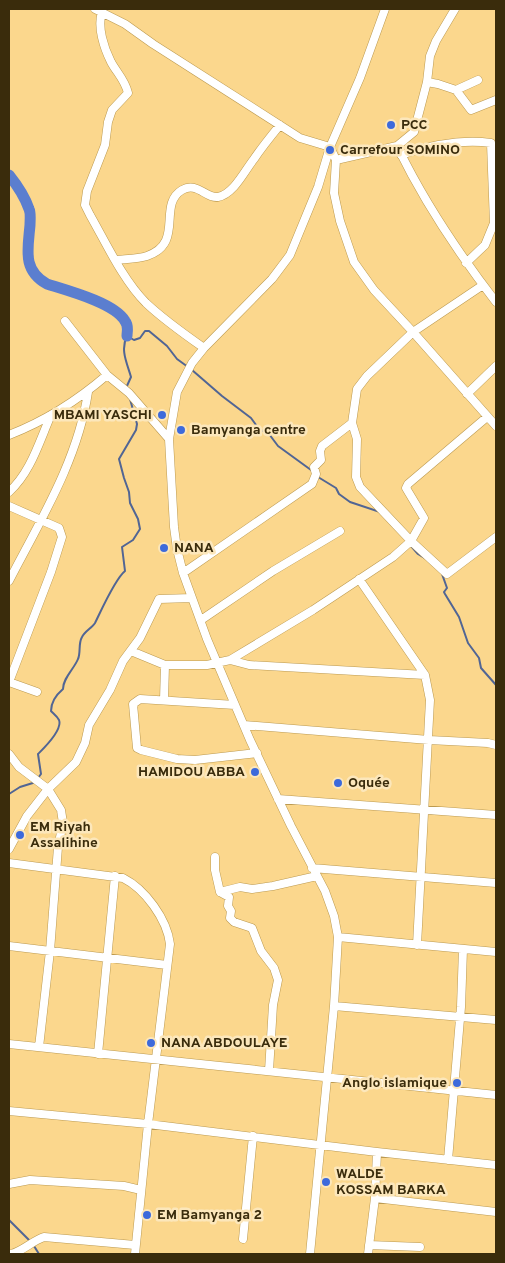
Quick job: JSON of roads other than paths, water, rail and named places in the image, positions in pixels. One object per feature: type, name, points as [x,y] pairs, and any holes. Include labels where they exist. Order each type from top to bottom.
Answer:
[{"type":"street","points":[[310,1254],[334,1006],[338,937],[334,916],[317,876],[278,799],[244,725],[217,663],[183,572],[174,527],[169,439],[177,392],[192,363],[204,348],[272,279],[290,255],[318,187],[330,147],[360,78],[385,9]]},
{"type":"street","points":[[336,160],[397,146],[414,132],[427,82],[430,56],[436,41],[455,9]]},
{"type":"street","points":[[204,348],[171,324],[146,302],[128,280],[85,205],[87,191],[105,145],[108,122],[112,110],[128,93],[123,78],[112,63],[107,52],[99,21],[99,10],[125,24],[300,138],[330,147],[336,160],[334,193],[340,221],[354,262],[374,290],[496,426]]},
{"type":"street","points":[[456,90],[478,80]]},
{"type":"street","points":[[427,82],[456,90],[471,110],[496,100]]},
{"type":"street","points":[[117,260],[147,256],[160,248],[168,239],[170,209],[177,195],[183,189],[201,190],[217,197],[226,194],[242,178],[252,160],[280,125]]},
{"type":"street","points":[[401,155],[439,144],[466,141],[494,142],[494,223],[485,245],[466,263]]},
{"type":"street","points":[[397,146],[435,215],[466,263],[496,302]]},
{"type":"street","points":[[484,285],[413,332],[367,376],[357,389],[352,423],[357,439],[356,477],[360,487],[398,526],[410,543],[447,574],[496,537]]},
{"type":"street","points":[[65,321],[107,375],[129,393],[169,439]]},
{"type":"street","points":[[468,394],[496,366]]},
{"type":"street","points":[[9,435],[51,415],[88,392],[107,375]]},
{"type":"street","points":[[9,581],[41,520],[74,449],[85,412],[88,392]]},
{"type":"street","points":[[9,492],[28,470],[51,415]]},
{"type":"street","points":[[131,651],[165,665],[208,665],[230,660],[393,557],[410,543],[424,518],[406,488],[408,484],[487,417]]},
{"type":"street","points":[[183,572],[312,484],[316,474],[314,467],[321,460],[320,451],[322,446],[352,423]]},
{"type":"street","points":[[9,506],[59,528],[62,537],[51,572],[9,682],[37,692]]},
{"type":"street","points":[[201,620],[273,571],[340,531]]},
{"type":"street","points":[[359,579],[425,675],[430,700],[417,945]]},
{"type":"street","points":[[9,849],[27,816],[48,789],[76,762],[90,725],[123,662],[140,638],[159,600],[192,598]]},
{"type":"street","points":[[230,660],[248,665],[425,675]]},
{"type":"street","points":[[164,700],[165,665]]},
{"type":"street","points":[[235,704],[140,699],[133,704],[135,744],[141,750],[177,759],[195,760],[257,753]]},
{"type":"street","points":[[244,725],[496,745]]},
{"type":"street","points":[[9,754],[19,767],[48,789],[61,810],[63,823],[56,870],[50,951],[39,1047]]},
{"type":"street","points":[[278,799],[496,815]]},
{"type":"street","points":[[214,857],[220,892],[229,897],[230,918],[234,922],[252,928],[261,951],[274,968],[278,980],[273,1004],[269,1070]]},
{"type":"street","points":[[9,862],[56,870],[115,876],[133,883],[147,897],[169,935],[170,944],[148,1124],[135,1246],[136,1254]]},
{"type":"street","points":[[312,868],[496,883]]},
{"type":"street","points":[[98,1054],[115,876]]},
{"type":"street","points":[[220,892],[240,887],[252,889],[273,886],[317,876]]},
{"type":"street","points":[[338,937],[496,952]]},
{"type":"street","points":[[9,946],[167,965]]},
{"type":"street","points":[[448,1160],[464,949]]},
{"type":"street","points":[[334,1006],[496,1020]]},
{"type":"street","points":[[9,1044],[496,1095]]},
{"type":"street","points":[[9,1111],[148,1124],[496,1165]]},
{"type":"street","points":[[243,1239],[253,1136]]},
{"type":"street","points":[[368,1254],[377,1152]]},
{"type":"street","points":[[9,1184],[30,1180],[124,1186],[142,1190]]},
{"type":"street","points":[[374,1198],[496,1212]]},
{"type":"street","points":[[11,1254],[17,1253],[32,1242],[44,1238],[135,1246]]},
{"type":"street","points":[[369,1245],[420,1247]]},
{"type":"waterway","points":[[9,175],[18,187],[30,211],[28,258],[34,272],[47,284],[89,298],[120,314],[128,328],[127,336]]},
{"type":"waterway","points":[[126,388],[131,377],[124,351],[127,336],[134,340],[140,338],[145,331],[149,331],[167,346],[177,359],[188,367]]},
{"type":"waterway","points":[[192,370],[251,418],[259,429],[269,434],[278,446],[311,470]]},
{"type":"waterway","points":[[38,778],[41,774],[38,754],[52,738],[59,724],[59,720],[51,711],[53,702],[63,689],[63,685],[78,659],[82,637],[95,623],[113,588],[125,571],[122,547],[133,540],[140,529],[138,519],[130,503],[129,492],[119,459],[136,430],[137,424],[130,399]]},
{"type":"waterway","points":[[318,477],[336,488],[339,494],[350,502],[380,512]]},
{"type":"waterway","points":[[411,546],[426,559]]},
{"type":"waterway","points":[[442,574],[447,588],[444,592],[459,617],[468,643],[479,658],[481,668],[496,685]]},
{"type":"waterway","points":[[9,794],[20,787],[36,782]]},
{"type":"waterway","points":[[9,1220],[31,1242]]},
{"type":"waterway","points":[[34,1246],[39,1254]]},
{"type":"place","name":"PCC","points":[[391,125]]},
{"type":"place","name":"Carrefour SOMINO","points":[[330,150]]},
{"type":"place","name":"MBAMI YASCHI","points":[[162,415]]},
{"type":"place","name":"Bamyanga centre","points":[[181,430]]},
{"type":"place","name":"NANA","points":[[164,548]]},
{"type":"place","name":"HAMIDOU ABBA","points":[[255,772]]},
{"type":"place","name":"Oquée","points":[[338,783]]},
{"type":"place","name":"EM Riyah Assalihine","points":[[20,835]]},
{"type":"place","name":"NANA ABDOULAYE","points":[[151,1043]]},
{"type":"place","name":"Anglo islamique","points":[[457,1083]]},
{"type":"place","name":"WALDE KOSSAM BARKA","points":[[326,1182]]},
{"type":"place","name":"EM Bamyanga 2","points":[[147,1215]]}]
